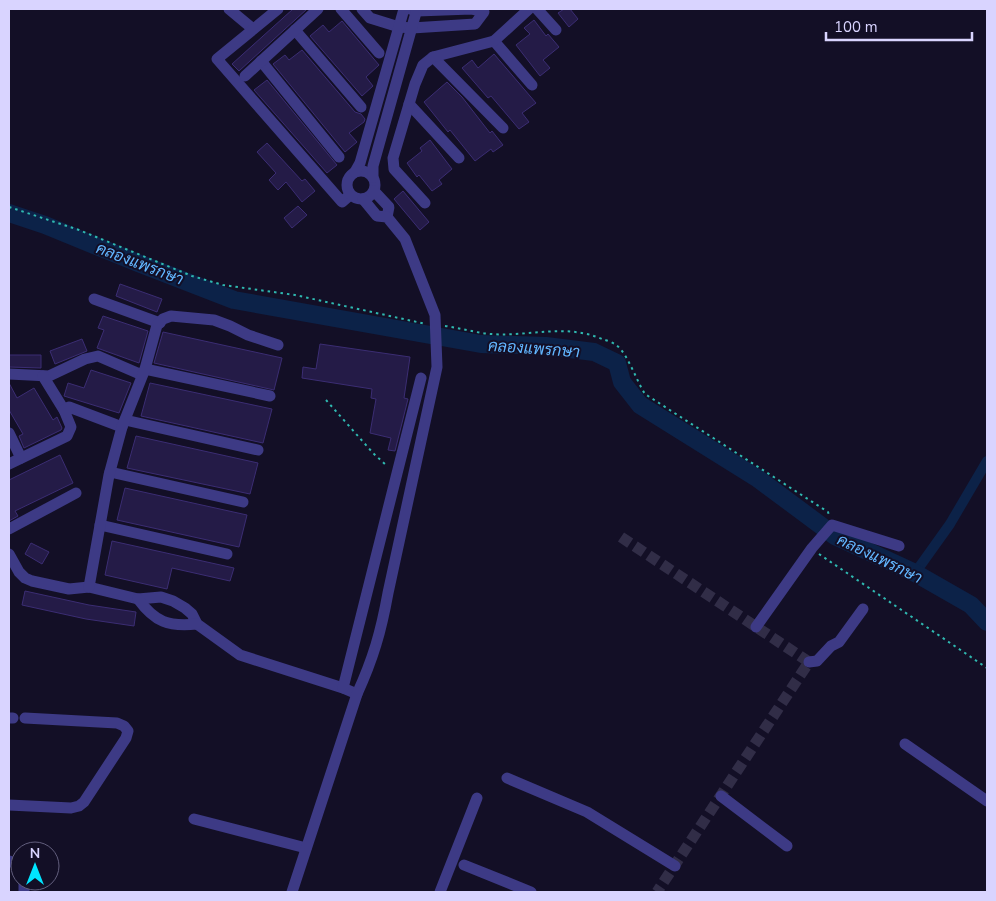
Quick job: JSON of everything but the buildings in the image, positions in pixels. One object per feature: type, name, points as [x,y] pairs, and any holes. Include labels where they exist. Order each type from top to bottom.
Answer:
[{"type":"street","points":[[229,9],[253,29]]},
{"type":"street","points":[[278,9],[218,60],[342,202],[350,195]]},
{"type":"street","points":[[245,76],[318,9]]},
{"type":"street","points":[[341,9],[379,54]]},
{"type":"street","points":[[362,9],[370,18],[399,27],[412,28],[474,24],[488,10]]},
{"type":"street","points":[[356,172],[404,9]]},
{"type":"street","points":[[373,176],[365,171],[351,174],[346,187],[350,195],[363,199],[372,195],[374,191],[373,166],[412,28],[415,9],[488,10]]},
{"type":"street","points":[[425,203],[394,169],[392,158],[423,65],[434,57],[494,41],[529,9]]},
{"type":"street","points":[[537,9],[556,30]]},
{"type":"street","points":[[295,30],[361,107]]},
{"type":"street","points":[[494,41],[532,85]]},
{"type":"street","points":[[434,57],[503,128]]},
{"type":"street","points":[[261,61],[339,157]]},
{"type":"street","points":[[409,104],[459,158]]},
{"type":"street","points":[[374,191],[389,207],[387,217]]},
{"type":"street","points":[[292,892],[357,694],[370,667],[382,628],[437,368],[435,320],[405,239],[387,217],[377,216],[363,199]]},
{"type":"street","points":[[94,299],[160,323]]},
{"type":"street","points":[[89,586],[110,472],[124,423],[143,372],[157,325],[170,316],[214,320],[248,335],[278,345]]},
{"type":"street","points":[[9,374],[49,376],[85,359],[98,356],[143,372],[270,396]]},
{"type":"street","points":[[9,464],[67,436],[71,427],[64,410],[43,376]]},
{"type":"street","points":[[343,688],[421,378]]},
{"type":"street","points":[[64,410],[69,407],[124,423],[258,450]]},
{"type":"street","points":[[9,433],[21,458]]},
{"type":"street","points":[[110,472],[243,502]]},
{"type":"street","points":[[9,529],[76,493]]},
{"type":"street","points":[[756,626],[814,550],[831,524],[899,546]]},
{"type":"street","points":[[100,525],[227,554]]},
{"type":"street","points":[[9,554],[19,572],[25,578],[69,589],[89,586],[138,598],[160,597],[173,601],[192,614],[197,624],[240,655],[357,694]]},
{"type":"street","points":[[138,598],[155,618],[175,625],[197,624]]},
{"type":"street","points":[[810,662],[817,661],[831,646],[839,642],[863,608]]},
{"type":"street","points":[[9,805],[71,808],[79,806],[84,802],[126,738],[128,731],[124,726],[117,724],[26,718]]},
{"type":"street","points":[[905,744],[987,800]]},
{"type":"street","points":[[507,778],[587,812],[675,866]]},
{"type":"street","points":[[722,796],[787,846]]},
{"type":"street","points":[[440,892],[477,798]]},
{"type":"street","points":[[194,819],[306,848]]},
{"type":"street","points":[[464,865],[531,892]]},
{"type":"path","points":[[9,207],[79,230],[192,276],[223,285],[295,295],[417,323],[435,320]]},
{"type":"path","points":[[443,326],[490,334],[520,335],[563,330],[592,335],[617,345],[645,394],[828,512],[831,524]]},
{"type":"path","points":[[326,400],[373,453],[397,474]]},
{"type":"path","points":[[814,550],[987,668]]},
{"type":"waterway","name":"คลองแพรกษา","points":[[9,213],[45,225],[234,300],[481,344],[546,346],[594,352],[617,363],[622,382],[640,405],[757,478],[835,536],[915,573],[971,605],[987,622]]},
{"type":"waterway","points":[[915,573],[950,524],[987,461]]},
{"type":"tunnel","points":[[621,537],[809,662],[657,892]]}]
